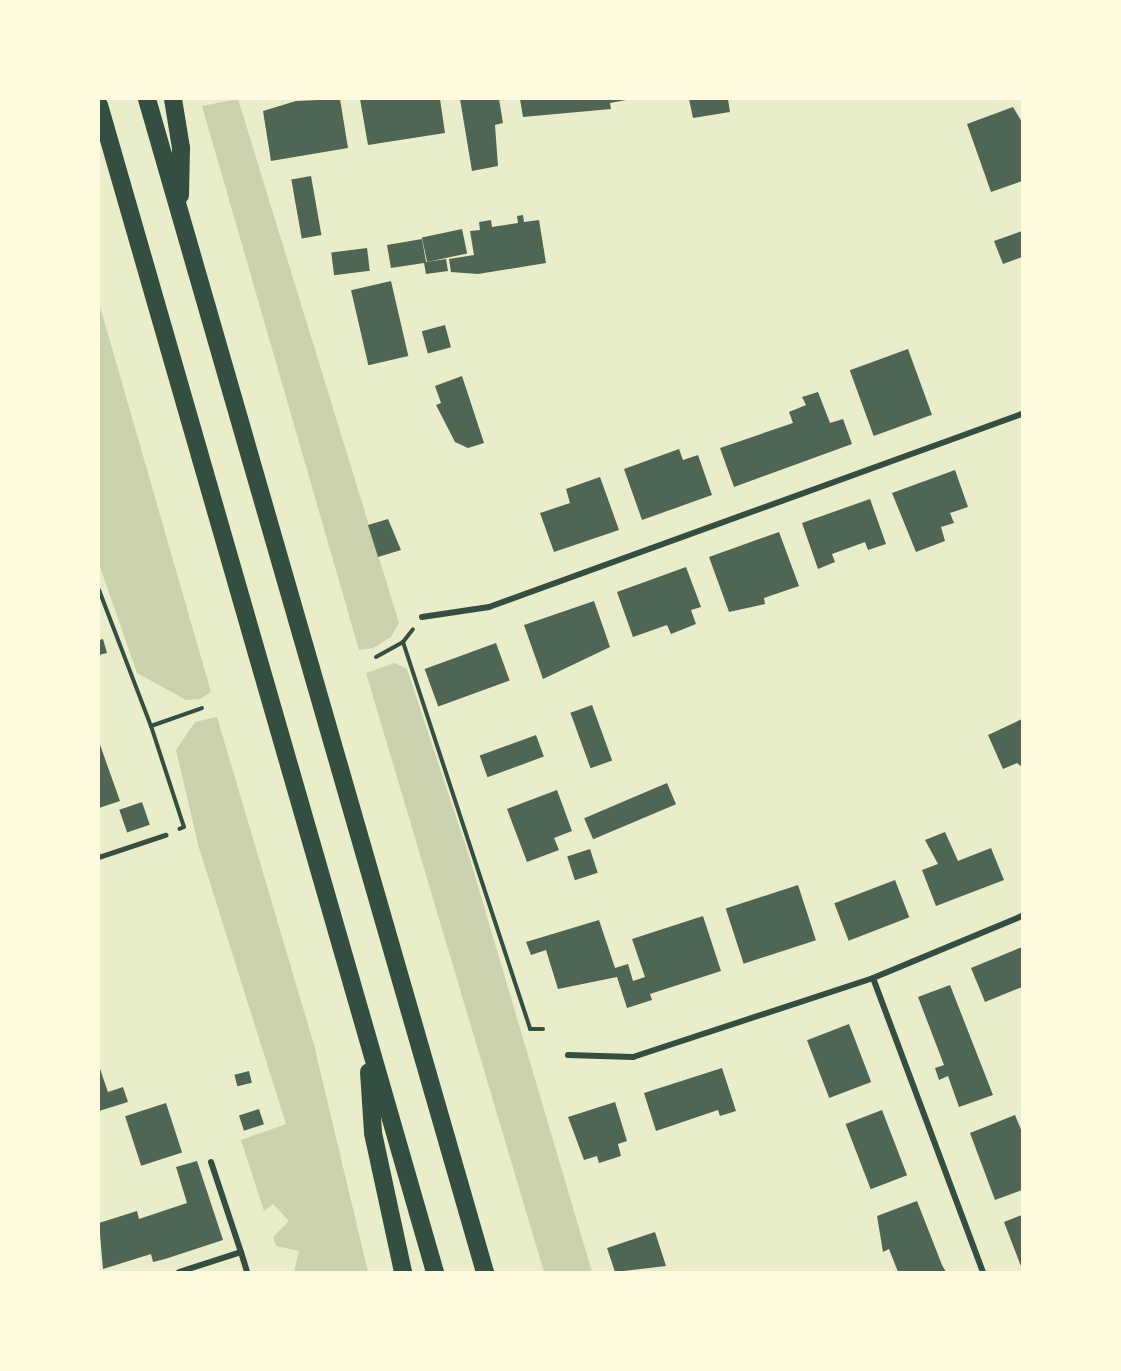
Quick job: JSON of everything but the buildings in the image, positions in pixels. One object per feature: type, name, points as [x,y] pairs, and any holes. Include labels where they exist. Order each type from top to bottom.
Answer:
[{"type":"highway","points":[[99,105],[435,1272]]},
{"type":"highway","points":[[174,105],[181,148],[179,215]]},
{"type":"highway","points":[[149,107],[485,1272]]},
{"type":"highway","points":[[367,1038],[373,1133],[403,1272]]},
{"type":"street","points":[[422,617],[489,607],[1022,414]]},
{"type":"street","points":[[568,1055],[633,1057],[873,978],[1022,915]]},
{"type":"street","points":[[873,978],[983,1272]]},
{"type":"street","points":[[211,1162],[248,1272]]},
{"type":"street","points":[[180,1272],[241,1252]]},
{"type":"lane","points":[[99,857],[165,835]]},
{"type":"path","points":[[99,590],[151,726],[184,827],[165,835]]},
{"type":"path","points":[[376,657],[403,642],[422,617]]},
{"type":"path","points":[[403,642],[530,1029],[543,1029]]},
{"type":"path","points":[[151,726],[202,708]]},
{"type":"green space","points":[[238,99],[399,623],[391,637],[373,648],[359,650],[202,106]]},
{"type":"green space","points":[[99,303],[211,692],[200,699],[186,700],[137,673],[99,564]]},
{"type":"green space","points":[[395,663],[407,669],[470,859],[592,1272],[544,1272],[366,673]]},
{"type":"green space","points":[[217,717],[314,1045],[368,1272],[294,1272],[299,1251],[276,1246],[273,1237],[289,1221],[273,1204],[264,1211],[241,1140],[286,1124],[199,848],[176,750],[195,722]]}]
